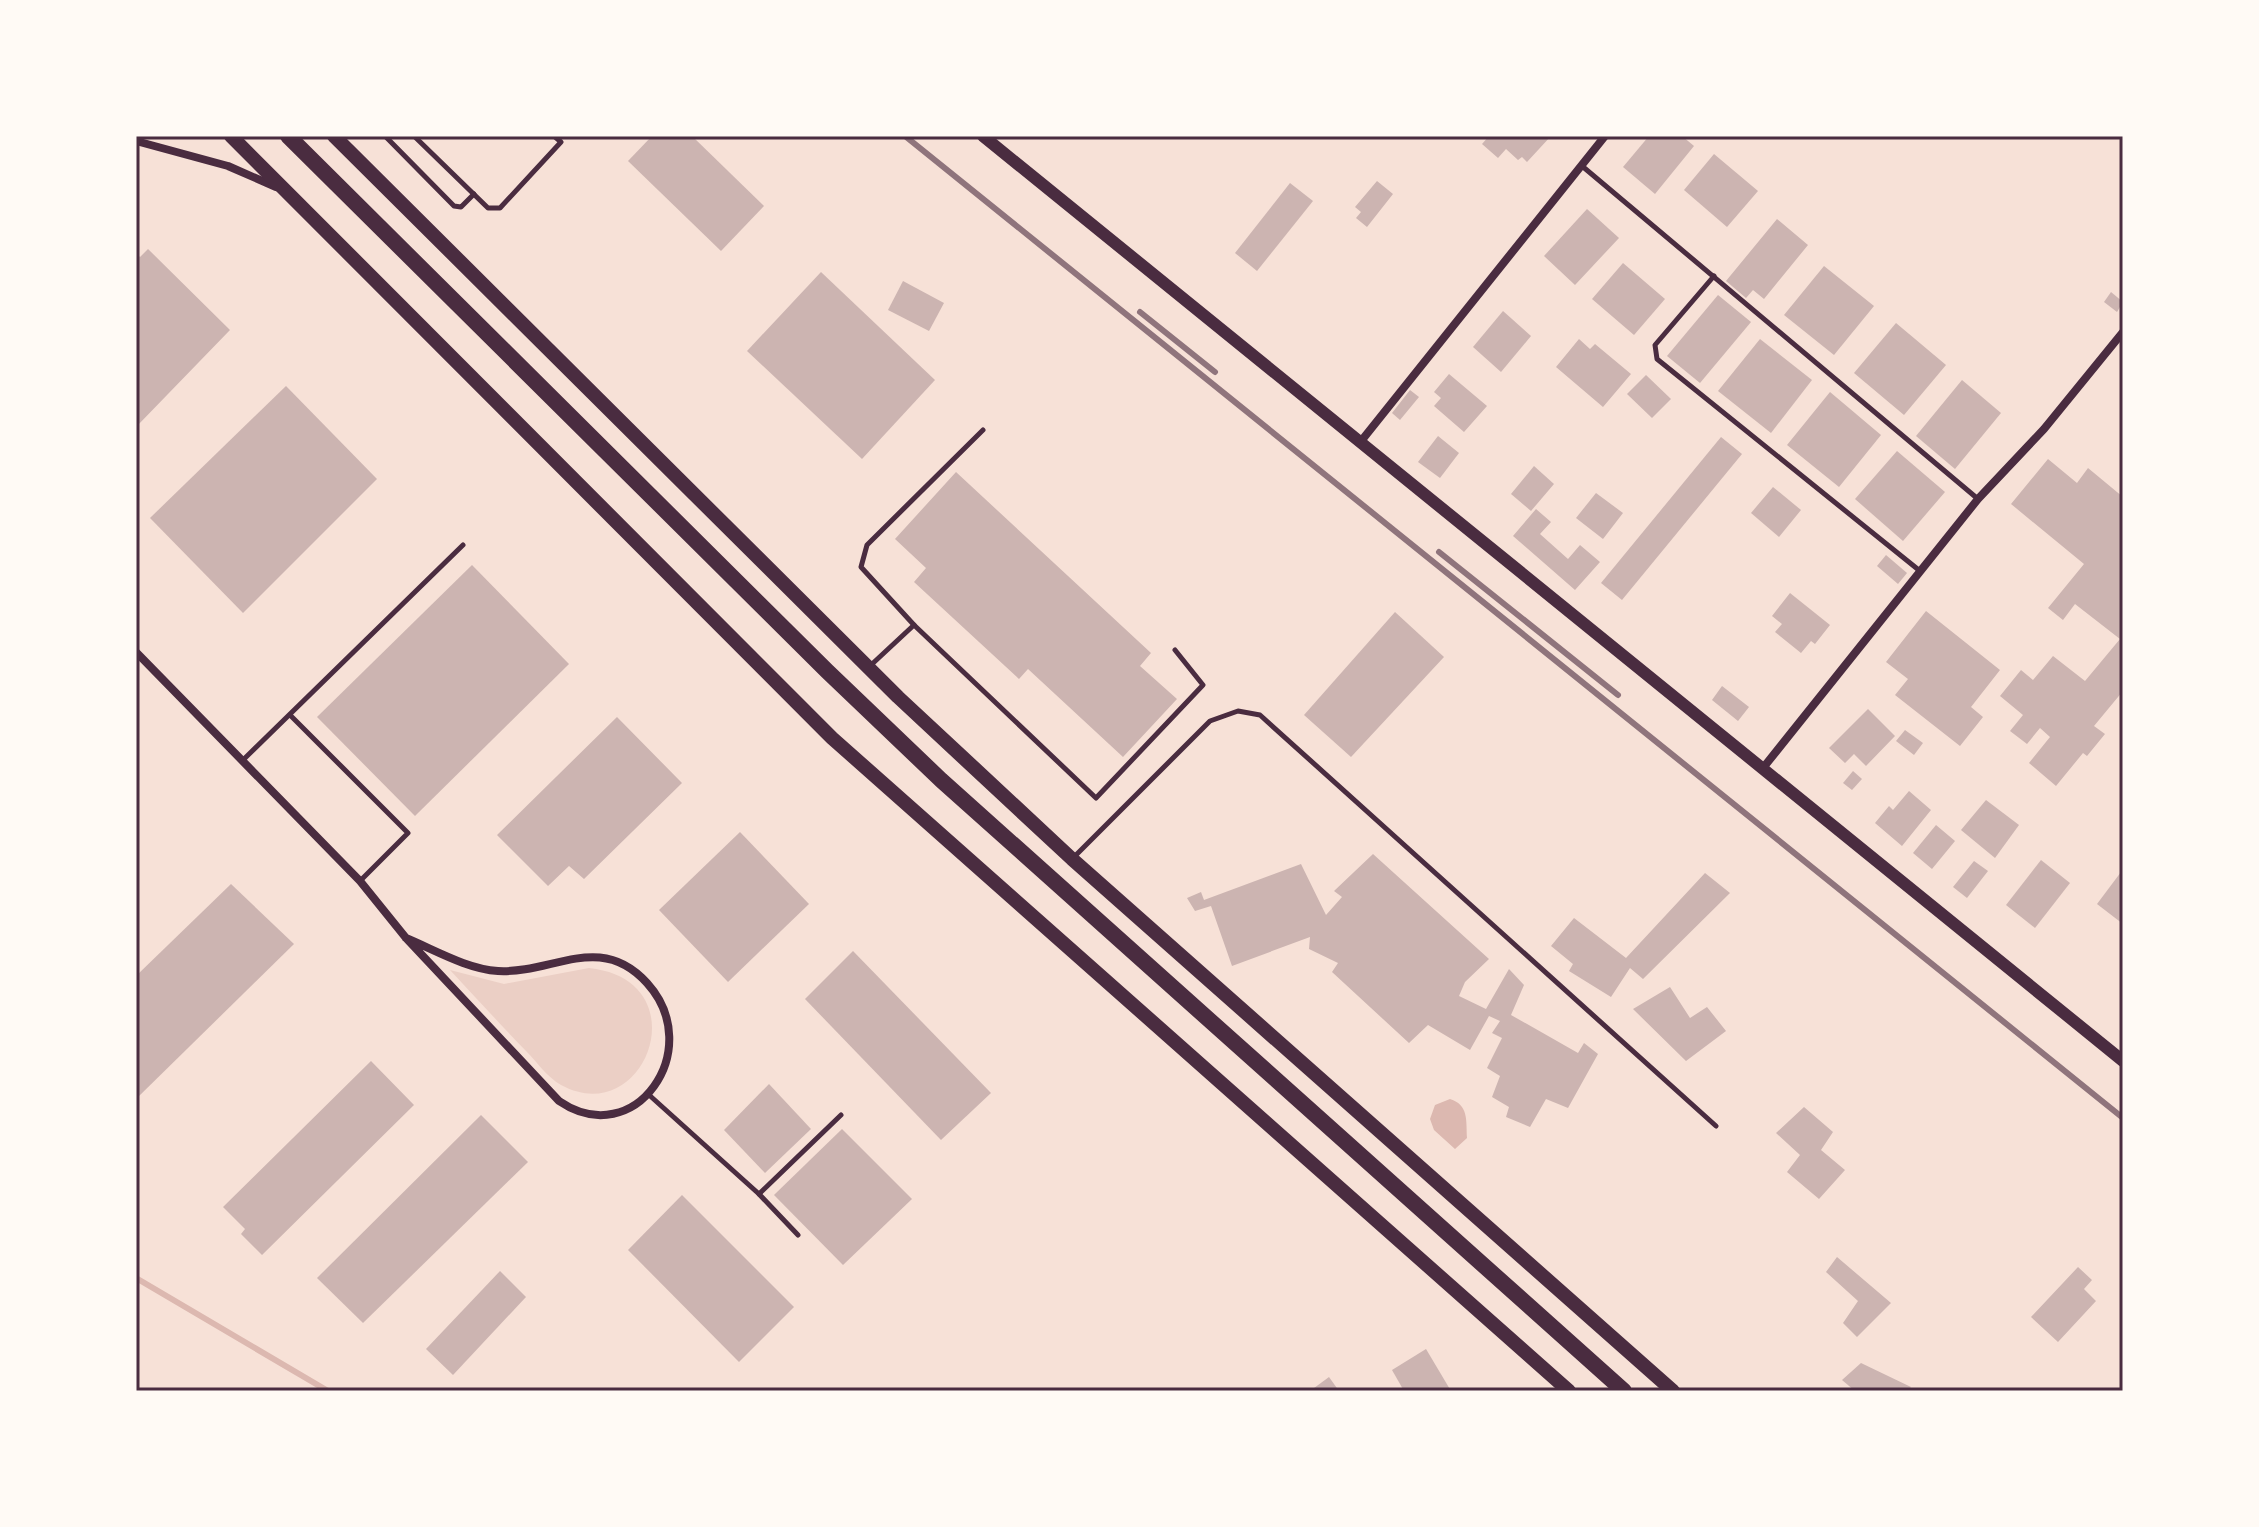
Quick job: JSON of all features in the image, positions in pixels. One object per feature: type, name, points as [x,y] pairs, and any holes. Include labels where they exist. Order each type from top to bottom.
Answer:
[{"type":"main road","points":[[231,136],[824,730],[1565,1390]]},
{"type":"main road","points":[[288,136],[922,762],[1624,1391]]},
{"type":"main road","points":[[334,136],[867,668],[1072,859],[1673,1391]]},
{"type":"street","points":[[983,136],[1362,440],[2123,1061]]},
{"type":"street","points":[[1362,440],[1605,136]]},
{"type":"street","points":[[136,141],[228,166],[285,191]]},
{"type":"street","points":[[1763,768],[1978,499],[2044,429],[2123,332]]},
{"type":"street","points":[[136,652],[360,881],[406,938],[551,1095],[581,1112],[607,1113],[626,1108],[648,1094],[666,1066],[670,1031],[654,992],[627,964],[586,956],[519,971],[495,971],[465,963],[406,938]]},
{"type":"lane","points":[[385,136],[454,206],[461,207],[474,194]]},
{"type":"lane","points":[[414,136],[488,208],[500,208],[561,142],[554,136]]},
{"type":"lane","points":[[1581,165],[1978,499]]},
{"type":"lane","points":[[1714,276],[1655,345],[1657,359],[1920,571]]},
{"type":"lane","points":[[983,430],[867,545],[861,567],[914,625],[1096,798],[1203,685],[1175,650]]},
{"type":"lane","points":[[242,761],[463,545]]},
{"type":"lane","points":[[867,668],[914,625]]},
{"type":"lane","points":[[1072,859],[1210,721],[1238,711],[1260,715],[1716,1126]]},
{"type":"lane","points":[[290,715],[408,833],[360,881]]},
{"type":"lane","points":[[648,1094],[759,1194],[798,1235]]},
{"type":"lane","points":[[759,1194],[841,1115]]},
{"type":"shaded area","points":[[589,968],[623,978],[644,998],[652,1022],[649,1048],[637,1071],[617,1088],[591,1094],[561,1085],[551,1078],[450,970],[504,984]]},
{"type":"shaded area","points":[[1450,1099],[1461,1105],[1466,1120],[1467,1138],[1455,1149],[1434,1130],[1430,1119],[1435,1105]]},
{"type":"building","points":[[652,136],[692,136],[764,206],[721,251],[628,161]]},
{"type":"building","points":[[1489,136],[1551,136],[1527,162],[1522,157],[1518,160],[1506,149],[1498,158],[1482,144]]},
{"type":"building","points":[[1649,136],[1682,136],[1694,146],[1655,194],[1623,167]]},
{"type":"building","points":[[1714,154],[1758,191],[1727,227],[1684,190]]},
{"type":"building","points":[[1377,181],[1393,194],[1367,227],[1356,218],[1361,212],[1355,207]]},
{"type":"building","points":[[1290,183],[1313,201],[1257,271],[1235,253]]},
{"type":"building","points":[[1587,209],[1619,238],[1575,285],[1544,256]]},
{"type":"building","points":[[1777,219],[1808,245],[1764,299],[1753,290],[1746,298],[1726,281]]},
{"type":"building","points":[[148,249],[230,330],[136,427],[136,253],[140,257]]},
{"type":"building","points":[[1623,263],[1665,299],[1634,335],[1592,299]]},
{"type":"building","points":[[1824,266],[1874,306],[1834,355],[1784,315]]},
{"type":"building","points":[[821,272],[935,380],[862,459],[747,351]]},
{"type":"building","points":[[903,281],[944,303],[929,331],[888,310]]},
{"type":"building","points":[[2111,292],[2123,302],[2117,312],[2104,302]]},
{"type":"building","points":[[1718,295],[1751,322],[1700,383],[1667,356]]},
{"type":"building","points":[[1503,311],[1531,336],[1501,372],[1473,347]]},
{"type":"building","points":[[1896,323],[1946,365],[1904,415],[1854,373]]},
{"type":"building","points":[[1579,339],[1590,349],[1595,344],[1631,374],[1603,407],[1556,367]]},
{"type":"building","points":[[1760,339],[1812,380],[1771,433],[1718,391]]},
{"type":"building","points":[[1449,374],[1487,406],[1464,432],[1434,406],[1441,398],[1434,392]]},
{"type":"building","points":[[1646,375],[1671,399],[1652,418],[1627,394]]},
{"type":"building","points":[[1962,380],[2001,413],[1955,469],[1916,436]]},
{"type":"building","points":[[286,386],[377,479],[243,613],[150,518]]},
{"type":"building","points":[[1410,390],[1419,397],[1400,420],[1392,413]]},
{"type":"building","points":[[1830,392],[1881,435],[1839,487],[1787,445]]},
{"type":"building","points":[[1438,436],[1459,453],[1440,478],[1418,462]]},
{"type":"building","points":[[1721,437],[1742,454],[1622,600],[1601,583]]},
{"type":"building","points":[[1897,451],[1945,492],[1903,541],[1855,499]]},
{"type":"building","points":[[2048,459],[2077,483],[2088,468],[2123,497],[2123,691],[2094,726],[2105,734],[2087,756],[2083,753],[2056,786],[2029,763],[2050,737],[2040,728],[2027,744],[2010,731],[2023,715],[2000,696],[2021,670],[2033,680],[2053,656],[2085,681],[2120,639],[2075,604],[2063,620],[2048,608],[2084,564],[2011,504]]},
{"type":"building","points":[[1534,466],[1554,484],[1531,511],[1511,494]]},
{"type":"building","points":[[956,472],[1151,653],[1140,666],[1177,699],[1123,757],[1028,669],[1019,679],[914,582],[926,568],[895,539]]},
{"type":"building","points":[[1773,487],[1801,510],[1779,537],[1751,513]]},
{"type":"building","points":[[1596,493],[1623,513],[1603,539],[1576,518]]},
{"type":"building","points":[[1536,509],[1551,522],[1540,534],[1568,559],[1580,545],[1600,562],[1575,590],[1513,536]]},
{"type":"building","points":[[1886,555],[1907,573],[1898,584],[1877,566]]},
{"type":"building","points":[[472,565],[569,664],[415,816],[317,717]]},
{"type":"building","points":[[1790,593],[1830,625],[1815,644],[1811,641],[1801,653],[1775,632],[1782,624],[1772,616]]},
{"type":"building","points":[[1926,611],[2000,670],[1971,707],[1983,717],[1960,746],[1895,695],[1908,679],[1886,662]]},
{"type":"building","points":[[1395,612],[1444,657],[1351,757],[1304,715]]},
{"type":"building","points":[[1722,686],[1749,707],[1738,721],[1712,700]]},
{"type":"building","points":[[1868,709],[1895,736],[1866,766],[1854,754],[1845,763],[1829,748]]},
{"type":"building","points":[[617,717],[682,783],[584,879],[569,866],[548,886],[497,835]]},
{"type":"building","points":[[1905,730],[1923,743],[1914,755],[1896,741]]},
{"type":"building","points":[[1853,771],[1862,779],[1852,790],[1843,783]]},
{"type":"building","points":[[1909,791],[1931,810],[1902,846],[1875,823],[1889,806],[1893,810]]},
{"type":"building","points":[[1986,800],[2019,825],[1995,858],[1961,830]]},
{"type":"building","points":[[1936,825],[1955,841],[1932,869],[1913,853]]},
{"type":"building","points":[[740,832],[809,904],[728,982],[659,910]]},
{"type":"building","points":[[1373,854],[1489,959],[1465,982],[1459,996],[1486,1009],[1509,969],[1524,985],[1511,1015],[1578,1053],[1584,1043],[1598,1054],[1568,1108],[1546,1099],[1530,1127],[1506,1117],[1509,1107],[1492,1097],[1500,1076],[1487,1068],[1502,1038],[1492,1033],[1500,1021],[1489,1016],[1470,1050],[1428,1025],[1409,1043],[1332,972],[1338,963],[1309,949],[1310,937],[1232,966],[1211,906],[1195,911],[1187,898],[1201,892],[1204,900],[1301,864],[1326,915],[1342,897],[1334,891]]},
{"type":"building","points":[[2041,860],[2070,883],[2035,928],[2006,905]]},
{"type":"building","points":[[1974,861],[1988,871],[1967,898],[1953,887]]},
{"type":"building","points":[[2121,872],[2123,874],[2123,924],[2097,904]]},
{"type":"building","points":[[1705,873],[1730,893],[1643,979],[1630,968],[1611,997],[1569,971],[1573,964],[1551,946],[1574,918],[1626,958]]},
{"type":"building","points":[[231,884],[294,944],[136,1099],[136,976]]},
{"type":"building","points":[[853,951],[991,1093],[941,1140],[805,999]]},
{"type":"building","points":[[1670,987],[1690,1018],[1707,1007],[1726,1031],[1686,1061],[1633,1009]]},
{"type":"building","points":[[371,1061],[414,1105],[262,1255],[241,1234],[245,1229],[223,1207]]},
{"type":"building","points":[[769,1084],[811,1129],[765,1173],[724,1130]]},
{"type":"building","points":[[1804,1107],[1833,1132],[1821,1150],[1845,1170],[1819,1199],[1787,1172],[1800,1155],[1776,1133]]},
{"type":"building","points":[[481,1115],[528,1162],[363,1323],[317,1278]]},
{"type":"building","points":[[842,1129],[912,1199],[843,1265],[774,1195]]},
{"type":"building","points":[[682,1195],[794,1307],[739,1362],[628,1250]]},
{"type":"building","points":[[1837,1257],[1891,1303],[1857,1337],[1843,1323],[1858,1301],[1826,1272]]},
{"type":"building","points":[[2078,1267],[2092,1280],[2084,1289],[2096,1301],[2058,1342],[2031,1317]]},
{"type":"building","points":[[500,1271],[526,1297],[453,1375],[426,1349]]},
{"type":"building","points":[[1426,1349],[1451,1391],[1404,1391],[1392,1370]]},
{"type":"building","points":[[1861,1363],[1911,1387],[1907,1391],[1855,1391],[1842,1380]]},
{"type":"building","points":[[1329,1377],[1339,1391],[1310,1391]]},
{"type":"waterway","points":[[136,1278],[328,1391]]},
{"type":"railway","points":[[905,136],[2123,1118]]},
{"type":"railway","points":[[1140,312],[1215,372]]},
{"type":"railway","points":[[1439,552],[1618,695]]}]
